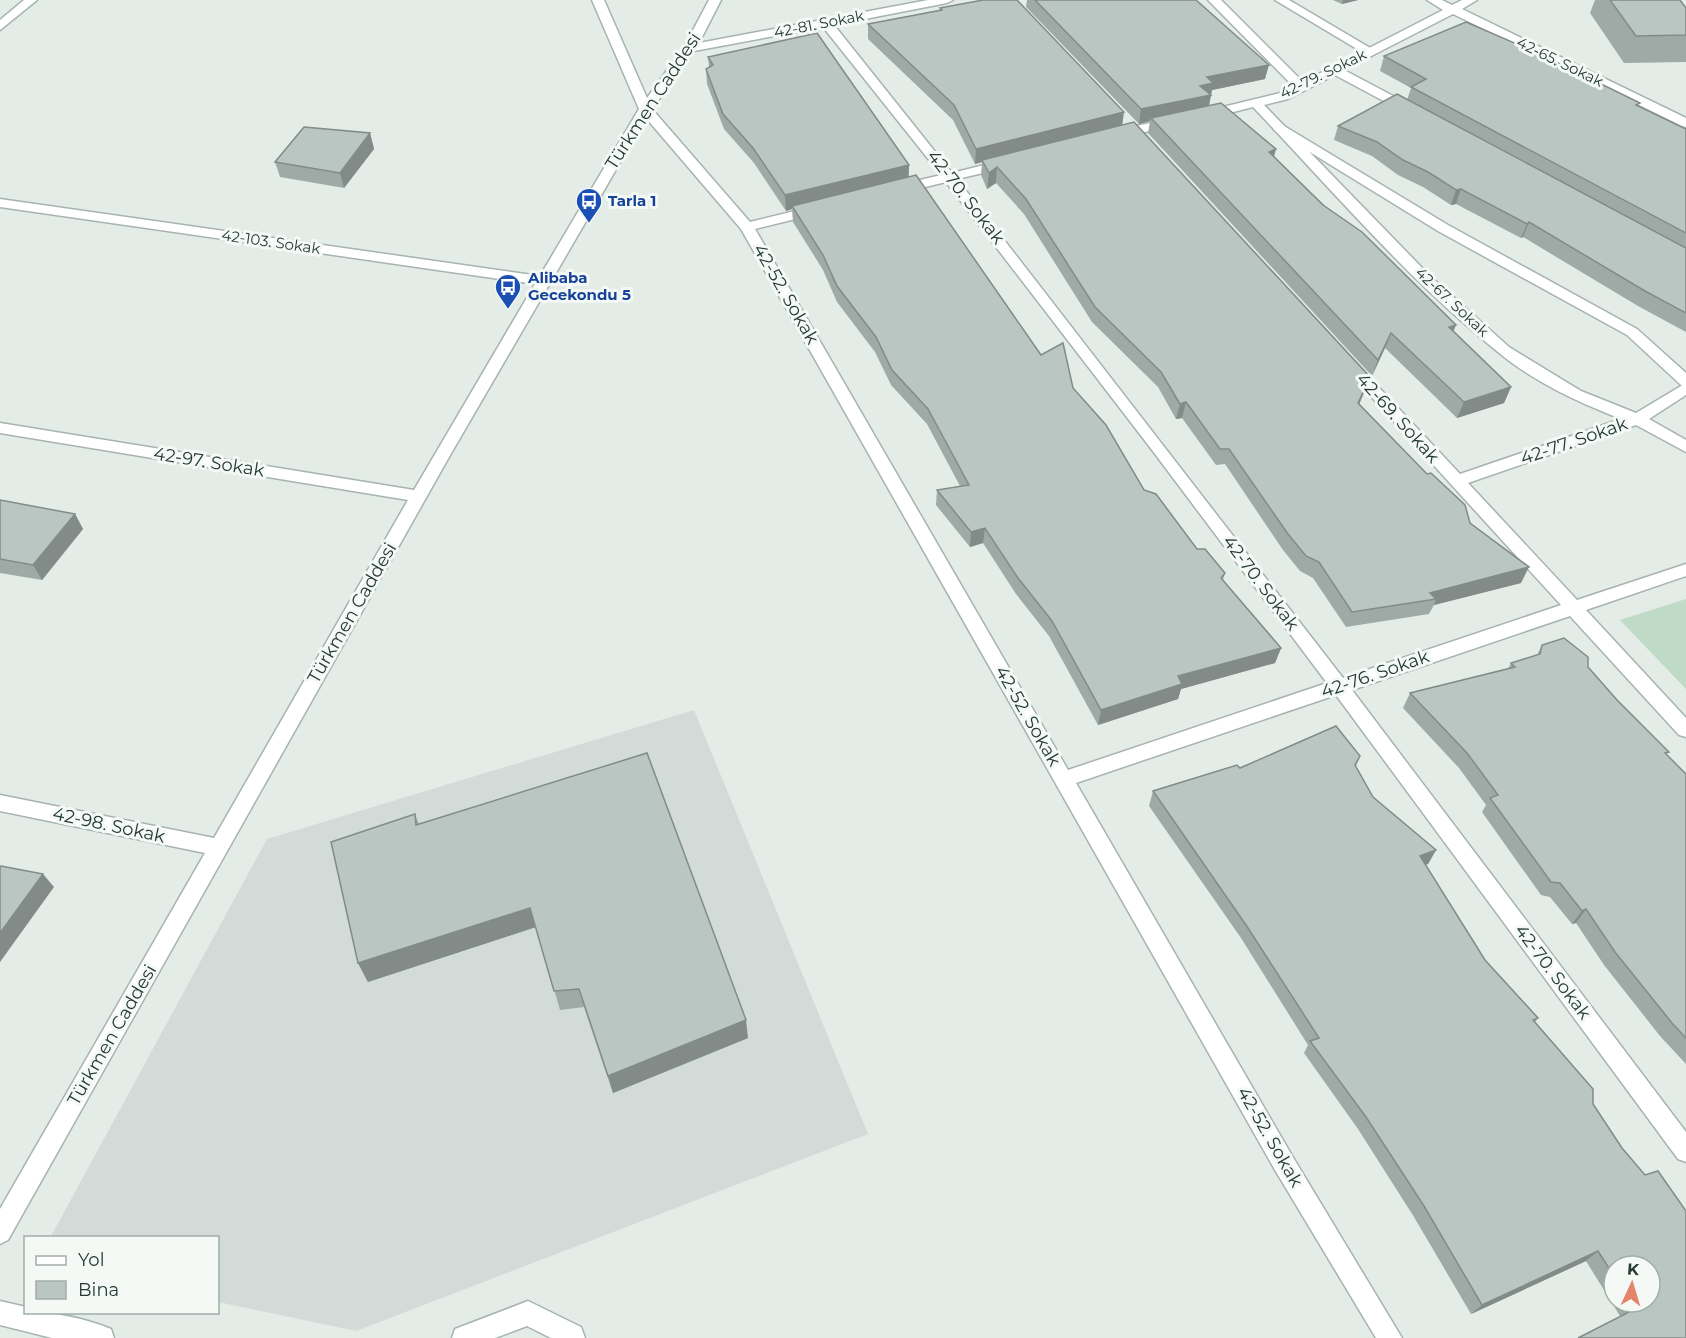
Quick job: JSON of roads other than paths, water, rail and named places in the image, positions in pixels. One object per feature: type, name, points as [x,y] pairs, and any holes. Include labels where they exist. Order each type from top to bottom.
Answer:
[{"type":"street","points":[[0,26],[31,0]]},
{"type":"street","name":"42-52. Sokak","points":[[598,0],[645,109],[747,227],[1283,1162],[1390,1338]]},
{"type":"street","name":"Türkmen Caddesi","points":[[0,1232],[418,496],[645,109],[690,48],[716,0]]},
{"type":"street","name":"42-81. Sokak","points":[[690,48],[947,0]]},
{"type":"street","points":[[1214,0],[1301,87]]},
{"type":"street","points":[[1281,0],[1371,52]]},
{"type":"street","name":"42-65. Sokak","points":[[1433,0],[1686,123]]},
{"type":"street","name":"42-79. Sokak","points":[[1101,139],[1131,126],[1188,119],[1284,96],[1472,0]]},
{"type":"street","name":"42-70. Sokak","points":[[826,23],[951,177],[1340,686],[1686,1151]]},
{"type":"street","points":[[1335,70],[1418,114]]},
{"type":"street","name":"42-67. Sokak","points":[[1256,103],[1424,278],[1504,350],[1576,395],[1637,419],[1686,447]]},
{"type":"street","points":[[1131,126],[1151,148]]},
{"type":"street","points":[[1279,127],[1443,228],[1632,332],[1686,381]]},
{"type":"street","points":[[883,194],[1020,160]]},
{"type":"street","name":"42-103. Sokak","points":[[0,203],[543,281]]},
{"type":"street","points":[[747,227],[826,207]]},
{"type":"street","name":"42-69. Sokak","points":[[1344,358],[1686,730]]},
{"type":"street","name":"42-77. Sokak","points":[[1456,481],[1637,419],[1686,388]]},
{"type":"street","name":"42-97. Sokak","points":[[0,428],[418,496]]},
{"type":"street","name":"42-76. Sokak","points":[[1065,779],[1572,608],[1684,573]]},
{"type":"street","name":"42-98. Sokak","points":[[0,803],[219,847]]},
{"type":"street","points":[[0,1313],[102,1338]]},
{"type":"street","points":[[464,1338],[528,1313],[573,1338]]},
{"type":"place","name":"Tarla 1","points":[[589,224]]},
{"type":"place","name":"Alibaba Gecekondu 5","points":[[508,310]]}]
